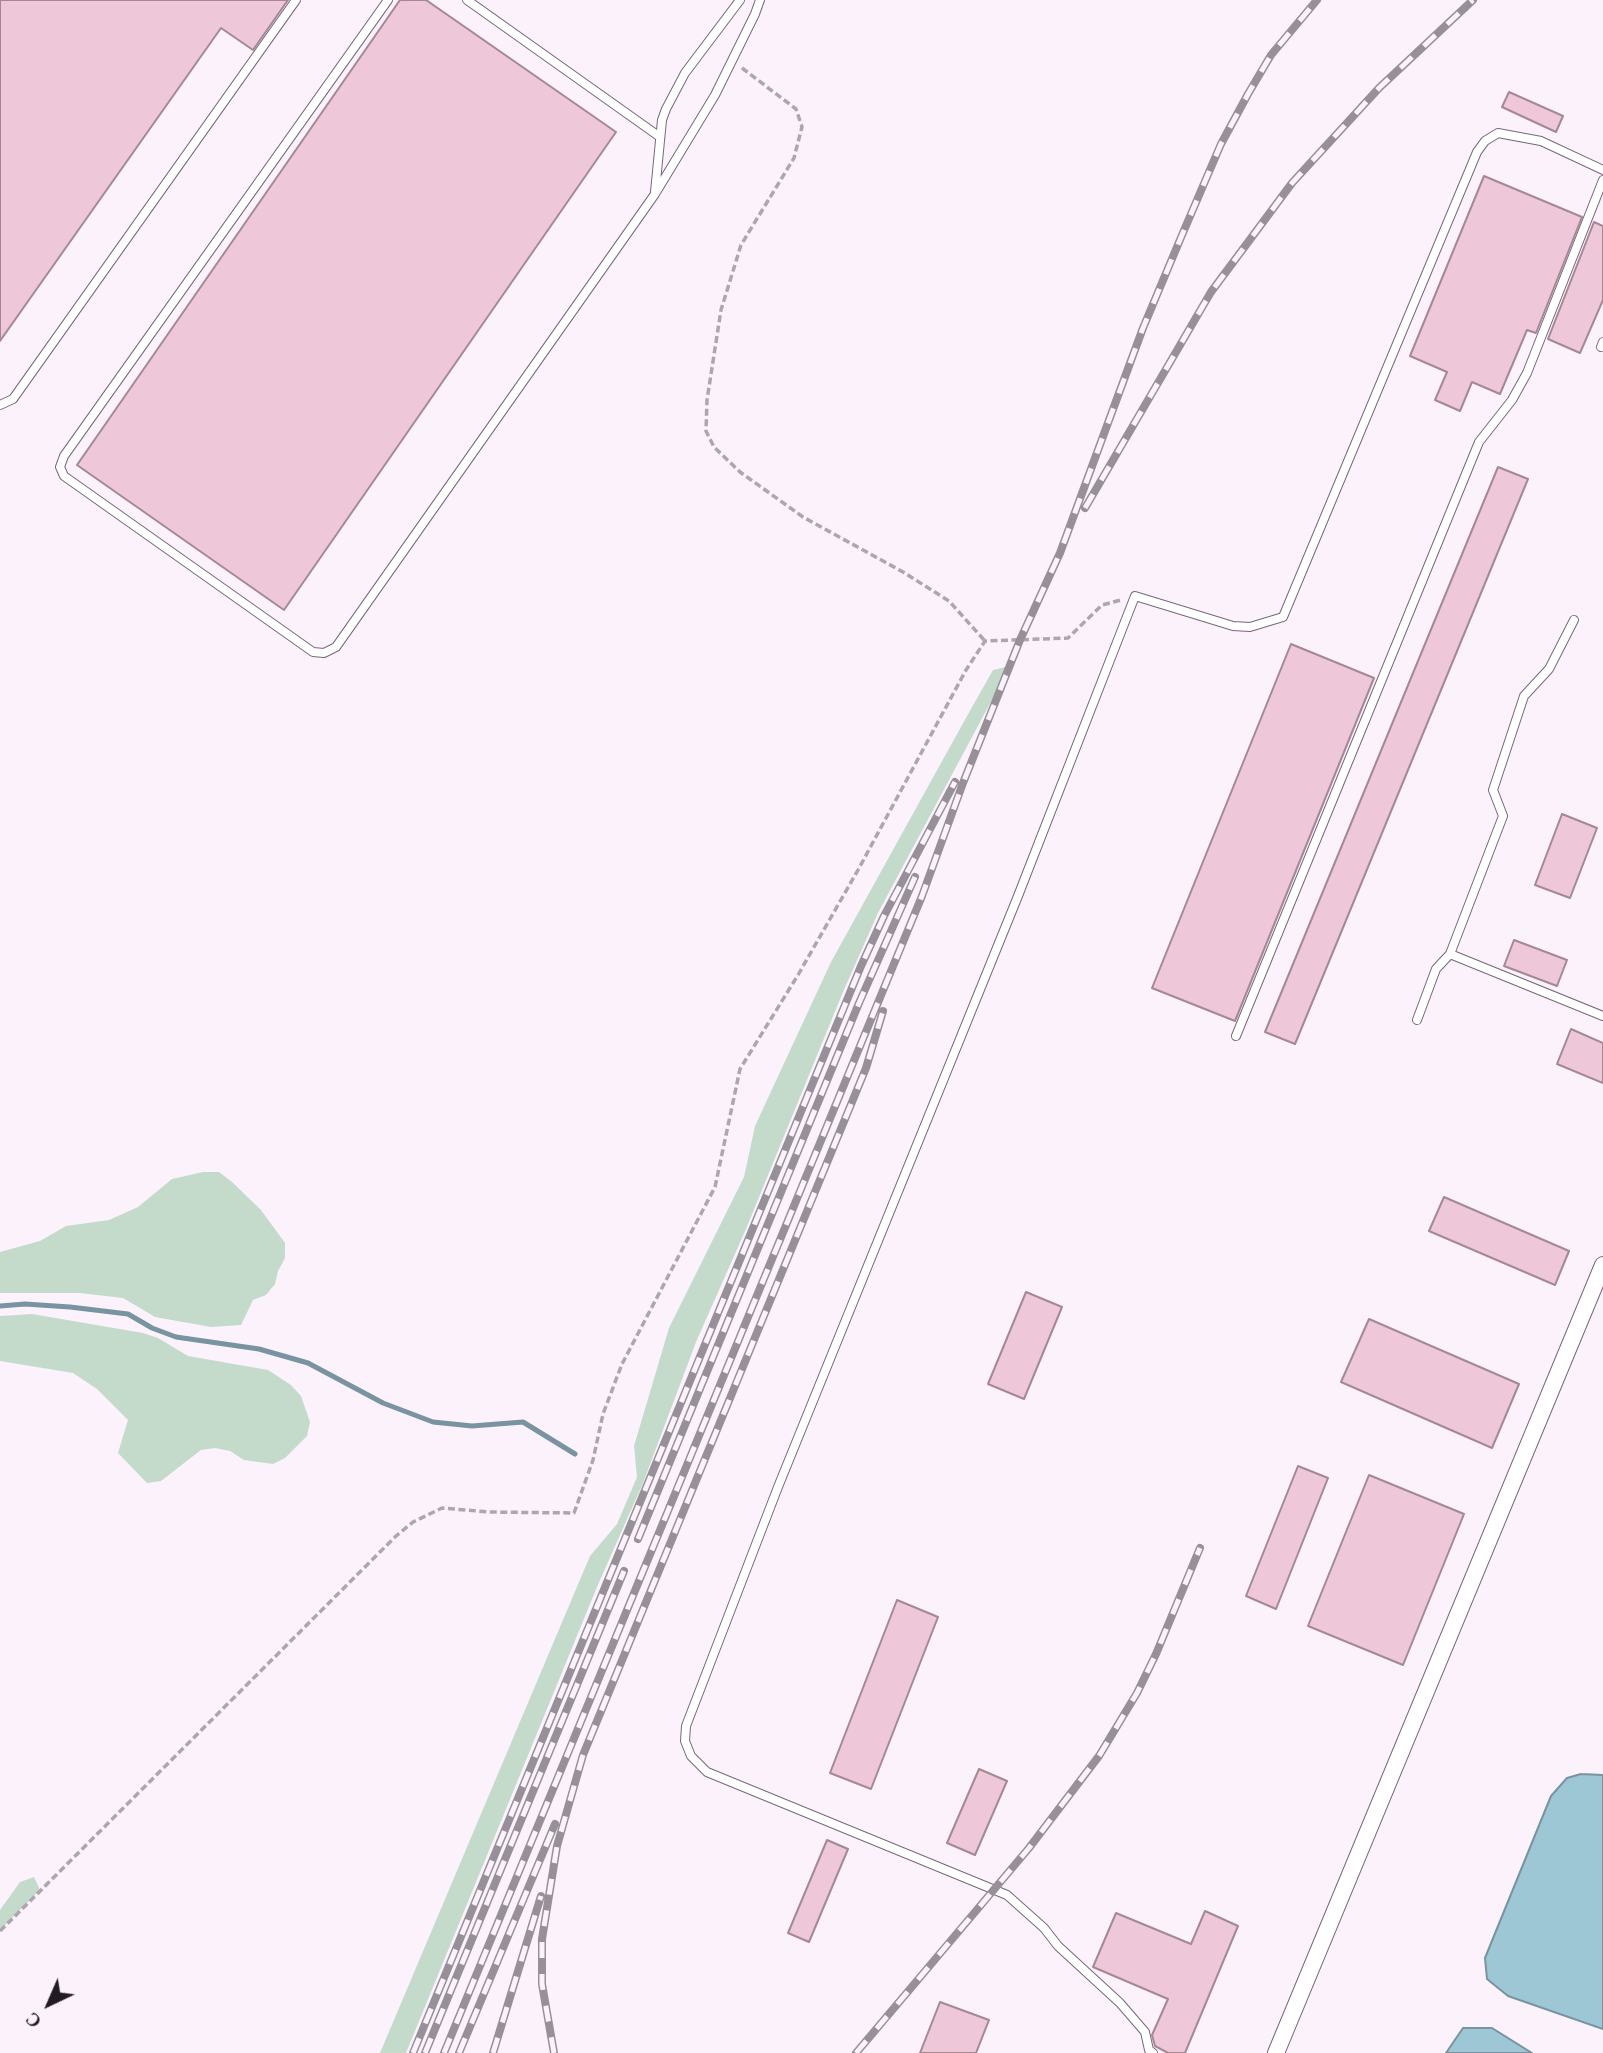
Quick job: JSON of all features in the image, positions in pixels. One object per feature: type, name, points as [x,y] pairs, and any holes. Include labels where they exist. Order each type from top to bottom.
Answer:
[{"type":"street","points":[[1276,2053],[1603,1265]]},
{"type":"lane","points":[[0,405],[13,399],[296,0]]},
{"type":"lane","points":[[388,0],[64,456],[60,467],[64,476],[313,652],[324,653],[335,647],[655,194],[715,95],[760,0]]},
{"type":"lane","points":[[467,0],[660,137]]},
{"type":"lane","points":[[655,194],[660,137],[666,109],[685,73],[740,0]]},
{"type":"lane","points":[[1153,2053],[1149,2050],[1145,2032],[1120,2003],[1058,1947],[1044,1928],[1007,1895],[707,1772],[691,1756],[685,1741],[686,1726],[778,1487],[1023,883],[1135,596],[1233,626],[1250,627],[1283,617],[1477,152],[1485,141],[1498,133],[1541,141],[1603,170]]},
{"type":"lane","points":[[1236,1036],[1479,442],[1512,400],[1527,373],[1603,180]]},
{"type":"lane","points":[[1417,1020],[1436,969],[1450,954],[1503,817],[1493,790],[1524,696],[1549,669],[1574,620]]},
{"type":"lane","points":[[1450,954],[1603,1016]]},
{"type":"path","points":[[733,60],[796,109],[802,127],[794,158],[741,245],[721,310],[707,400],[706,431],[714,447],[740,472],[803,517],[903,572],[949,601],[985,641]]},
{"type":"path","points":[[985,641],[1068,638],[1101,605],[1135,596]]},
{"type":"path","points":[[0,1931],[413,1522],[442,1508],[489,1512],[574,1513],[593,1460],[603,1414],[622,1364],[715,1187],[740,1069],[799,975],[966,670],[985,641]]},
{"type":"green space","points":[[1010,666],[878,913],[843,992],[746,1229],[696,1342],[643,1483],[597,1587],[406,2053],[380,2053],[590,1556],[617,1524],[637,1477],[634,1446],[669,1328],[744,1177],[755,1126],[831,962],[962,725],[993,670]]},
{"type":"green space","points":[[203,1172],[219,1172],[232,1182],[261,1210],[285,1243],[285,1258],[275,1284],[266,1295],[253,1300],[241,1325],[211,1327],[155,1317],[123,1298],[80,1293],[0,1293],[0,1252],[40,1241],[66,1226],[109,1220],[138,1207],[172,1179]]},
{"type":"green space","points":[[32,1314],[143,1333],[158,1338],[188,1356],[268,1370],[291,1385],[301,1396],[310,1422],[307,1436],[285,1458],[273,1464],[244,1460],[230,1451],[215,1448],[201,1450],[161,1481],[147,1483],[118,1453],[128,1420],[97,1389],[73,1373],[0,1361],[0,1316]]},
{"type":"green space","points":[[34,1877],[40,1890],[0,1930],[0,1910],[20,1882]]},
{"type":"water","points":[[1581,1774],[1603,1775],[1603,2029],[1508,1996],[1487,1979],[1485,1958],[1551,1796],[1567,1778]]},
{"type":"water","points":[[1463,2028],[1492,2028],[1532,2053],[1446,2053]]},
{"type":"building","points":[[0,0],[288,0],[253,50],[221,28],[0,341]]},
{"type":"building","points":[[400,0],[426,0],[616,132],[284,610],[77,465]]},
{"type":"building","points":[[1509,92],[1563,116],[1556,132],[1502,107]]},
{"type":"building","points":[[1484,176],[1582,217],[1536,333],[1527,330],[1500,394],[1472,382],[1460,411],[1435,400],[1447,372],[1410,356]]},
{"type":"building","points":[[1594,222],[1603,226],[1603,300],[1580,353],[1548,339]]},
{"type":"building","points":[[1498,467],[1528,479],[1295,1044],[1265,1032]]},
{"type":"building","points":[[1291,644],[1374,678],[1235,1021],[1152,988]]},
{"type":"building","points":[[1562,814],[1597,828],[1570,898],[1535,885]]},
{"type":"building","points":[[1514,940],[1567,960],[1557,986],[1504,966]]},
{"type":"building","points":[[1571,1029],[1603,1043],[1603,1083],[1557,1064]]},
{"type":"building","points":[[1444,1197],[1569,1251],[1555,1285],[1429,1231]]},
{"type":"building","points":[[1026,1292],[1062,1307],[1024,1399],[988,1384]]},
{"type":"building","points":[[1369,1319],[1519,1384],[1492,1448],[1341,1382]]},
{"type":"building","points":[[1298,1466],[1328,1478],[1276,1609],[1246,1596]]},
{"type":"building","points":[[1369,1475],[1464,1514],[1403,1665],[1308,1626]]},
{"type":"building","points":[[897,1600],[938,1617],[871,1789],[830,1773]]},
{"type":"building","points":[[979,1769],[1007,1781],[975,1855],[947,1843]]},
{"type":"building","points":[[827,1840],[848,1849],[809,1942],[788,1933]]},
{"type":"building","points":[[1205,1911],[1238,1926],[1185,2053],[1168,2053],[1155,2046],[1152,2035],[1168,1999],[1093,1967],[1116,1913],[1191,1944]]},
{"type":"building","points":[[940,2002],[989,2020],[976,2053],[920,2053]]},
{"type":"waterway","points":[[0,1306],[25,1304],[128,1314],[152,1328],[176,1337],[259,1349],[308,1363],[383,1403],[433,1422],[472,1426],[523,1422],[575,1454]]},
{"type":"railway","points":[[444,2053],[922,896],[963,783],[1020,640],[1060,553],[1143,328],[1182,235],[1221,144],[1248,94],[1271,55],[1317,0]]},
{"type":"railway","points":[[1085,508],[1211,292],[1292,183],[1379,88],[1473,0]]},
{"type":"railway","points":[[413,2053],[861,966],[884,916],[955,782]]},
{"type":"railway","points":[[638,1539],[859,1003],[915,877]]},
{"type":"railway","points":[[554,2053],[542,1984],[542,1939],[557,1846],[583,1755],[866,1068],[883,1011]]},
{"type":"railway","points":[[856,2053],[1029,1848],[1099,1756],[1137,1693],[1156,1654],[1200,1548]]},
{"type":"railway","points":[[425,2053],[624,1571]]},
{"type":"railway","points":[[459,2053],[555,1824]]},
{"type":"railway","points":[[493,2053],[541,1896]]}]
